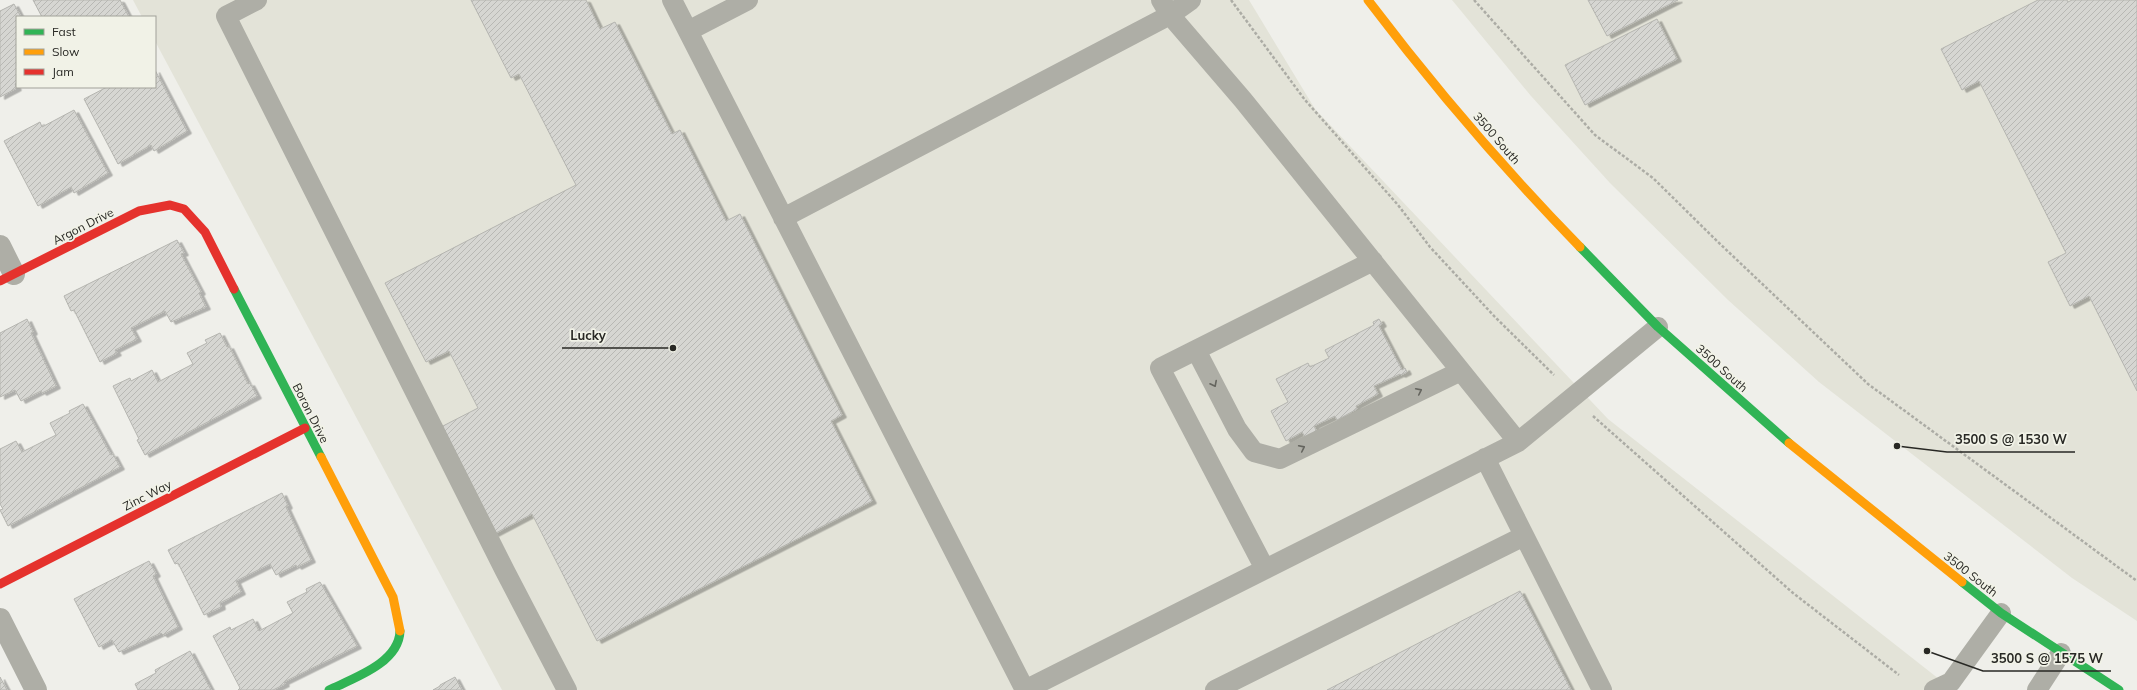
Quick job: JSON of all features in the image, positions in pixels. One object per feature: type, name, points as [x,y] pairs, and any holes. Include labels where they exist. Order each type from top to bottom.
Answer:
[{"type":"street","name":"3500 South","points":[[1368,0],[1406,50],[1538,204],[1658,327],[1804,457],[2001,613],[2119,690]]},
{"type":"street","name":"Argon Drive","points":[[7,277],[139,211],[162,204],[180,206]]},
{"type":"street","name":"Boron Drive","points":[[180,206],[195,218],[205,232],[393,597],[399,620],[399,641],[388,656],[368,670],[329,690]]},
{"type":"street","points":[[0,246],[7,277]]},
{"type":"street","name":"Zinc Way","points":[[0,584],[305,428]]},
{"type":"street","points":[[0,619],[36,690]]},
{"type":"lane","points":[[258,0],[226,16],[505,571],[567,690]]},
{"type":"lane","points":[[672,0],[1025,690],[1518,442],[1658,327]]},
{"type":"lane","points":[[688,31],[748,0]]},
{"type":"lane","points":[[783,218],[1166,8],[1191,0]]},
{"type":"lane","points":[[1166,8],[1243,100],[1518,442]]},
{"type":"lane","points":[[1265,569],[1160,368],[1373,261]]},
{"type":"lane","points":[[1196,350],[1237,429],[1254,452],[1280,459],[1461,371]]},
{"type":"lane","points":[[1485,458],[1602,690]]},
{"type":"lane","points":[[1215,690],[1524,536]]},
{"type":"lane","points":[[1934,690],[1951,682],[2001,613]]},
{"type":"lane","points":[[2037,690],[2061,653]]},
{"type":"path","points":[[1232,0],[1305,100],[1398,205],[1430,247],[1495,317],[1602,424],[1793,593],[1899,675]]},
{"type":"path","points":[[1474,0],[1595,136],[1653,178],[1718,242],[1868,384],[2137,581]]},
{"type":"shaded area","points":[[133,0],[1249,0],[1315,109],[1608,419],[1953,690],[502,690],[156,43],[156,16],[141,16]]},
{"type":"shaded area","points":[[1452,0],[2137,0],[2137,621],[2072,578],[1819,382],[1728,300],[1610,183],[1531,96]]},
{"type":"building","points":[[33,0],[120,0],[128,16],[41,16]]},
{"type":"building","points":[[471,0],[586,0],[600,29],[615,22],[672,134],[680,130],[726,221],[740,214],[842,415],[831,421],[872,501],[597,641],[532,514],[494,534],[441,427],[478,408],[449,351],[426,362],[385,283],[576,185],[519,74],[511,78]]},
{"type":"building","points":[[1588,0],[1678,0],[1607,36]]},
{"type":"building","points":[[2038,0],[2067,0],[2068,2],[2072,0],[2137,0],[2137,391],[2089,296],[2070,306],[2048,262],[2066,253],[1979,81],[1962,90],[1941,49]]},
{"type":"building","points":[[14,4],[20,16],[16,16],[15,84],[17,88],[0,97],[0,11]]},
{"type":"building","points":[[1657,19],[1677,59],[1585,105],[1565,65]]},
{"type":"building","points":[[156,72],[187,131],[154,151],[151,145],[118,164],[84,99],[105,88],[156,88]]},
{"type":"building","points":[[74,110],[108,173],[74,193],[71,187],[38,206],[4,141],[40,122],[42,127]]},
{"type":"building","points":[[177,240],[184,253],[181,254],[201,292],[199,293],[206,307],[171,322],[165,311],[131,328],[137,339],[115,350],[117,353],[100,362],[74,310],[71,311],[64,296]]},
{"type":"building","points":[[27,319],[33,332],[31,333],[56,386],[42,393],[41,391],[21,401],[15,390],[0,397],[0,333]]},
{"type":"building","points":[[1379,319],[1382,324],[1379,326],[1402,370],[1405,368],[1407,372],[1374,386],[1378,394],[1356,406],[1357,409],[1337,420],[1335,416],[1314,426],[1317,432],[1306,438],[1302,432],[1286,441],[1271,411],[1288,402],[1276,379],[1308,363],[1310,367],[1329,358],[1325,350],[1374,325],[1373,322]]},
{"type":"building","points":[[220,333],[227,347],[229,346],[248,384],[250,383],[257,396],[145,455],[137,440],[139,439],[113,386],[130,378],[131,381],[152,370],[158,382],[193,364],[187,353],[207,343],[205,340]]},
{"type":"building","points":[[83,404],[111,455],[113,454],[120,467],[8,526],[0,510],[3,509],[0,504],[0,449],[16,441],[22,452],[56,435],[50,423],[70,413],[69,411]]},
{"type":"building","points":[[282,493],[288,506],[286,507],[311,560],[297,567],[296,565],[276,575],[270,564],[236,581],[241,592],[220,603],[221,607],[204,615],[178,563],[175,564],[168,550]]},
{"type":"building","points":[[149,561],[156,574],[153,576],[178,627],[163,635],[161,633],[119,652],[112,640],[99,647],[74,599]]},
{"type":"building","points":[[320,582],[357,646],[284,682],[285,684],[273,690],[238,690],[240,688],[213,636],[230,627],[231,630],[253,619],[259,631],[293,613],[287,602],[307,592],[306,589]]},
{"type":"building","points":[[1520,591],[1571,690],[1327,690]]},
{"type":"building","points":[[190,651],[211,690],[138,690],[135,684],[156,673],[155,670]]},
{"type":"building","points":[[0,677],[7,690],[0,690]]},
{"type":"building","points":[[455,677],[462,690],[433,690],[440,685]]},
{"type":"traffic: fast","points":[[1580,247],[1658,327],[1789,443]]},
{"type":"traffic: fast","points":[[234,289],[321,457]]},
{"type":"traffic: fast","points":[[1962,582],[2001,613],[2119,690]]},
{"type":"traffic: fast","points":[[329,690],[374,668],[384,661],[398,642],[400,631]]},
{"type":"traffic: slow","points":[[1368,0],[1418,64],[1470,126],[1524,188],[1580,247]]},
{"type":"traffic: slow","points":[[1789,443],[1962,582]]},
{"type":"traffic: slow","points":[[321,457],[393,597],[400,631]]},
{"type":"traffic: jam","points":[[0,281],[139,211],[170,205],[184,209],[205,232],[234,289]]},
{"type":"traffic: jam","points":[[0,584],[305,428]]},
{"type":"place","name":"Lucky","points":[[673,348]]},
{"type":"place","name":"3500 S @ 1530 W","points":[[1897,446]]},
{"type":"place","name":"3500 S @ 1575 W","points":[[1927,651]]}]
